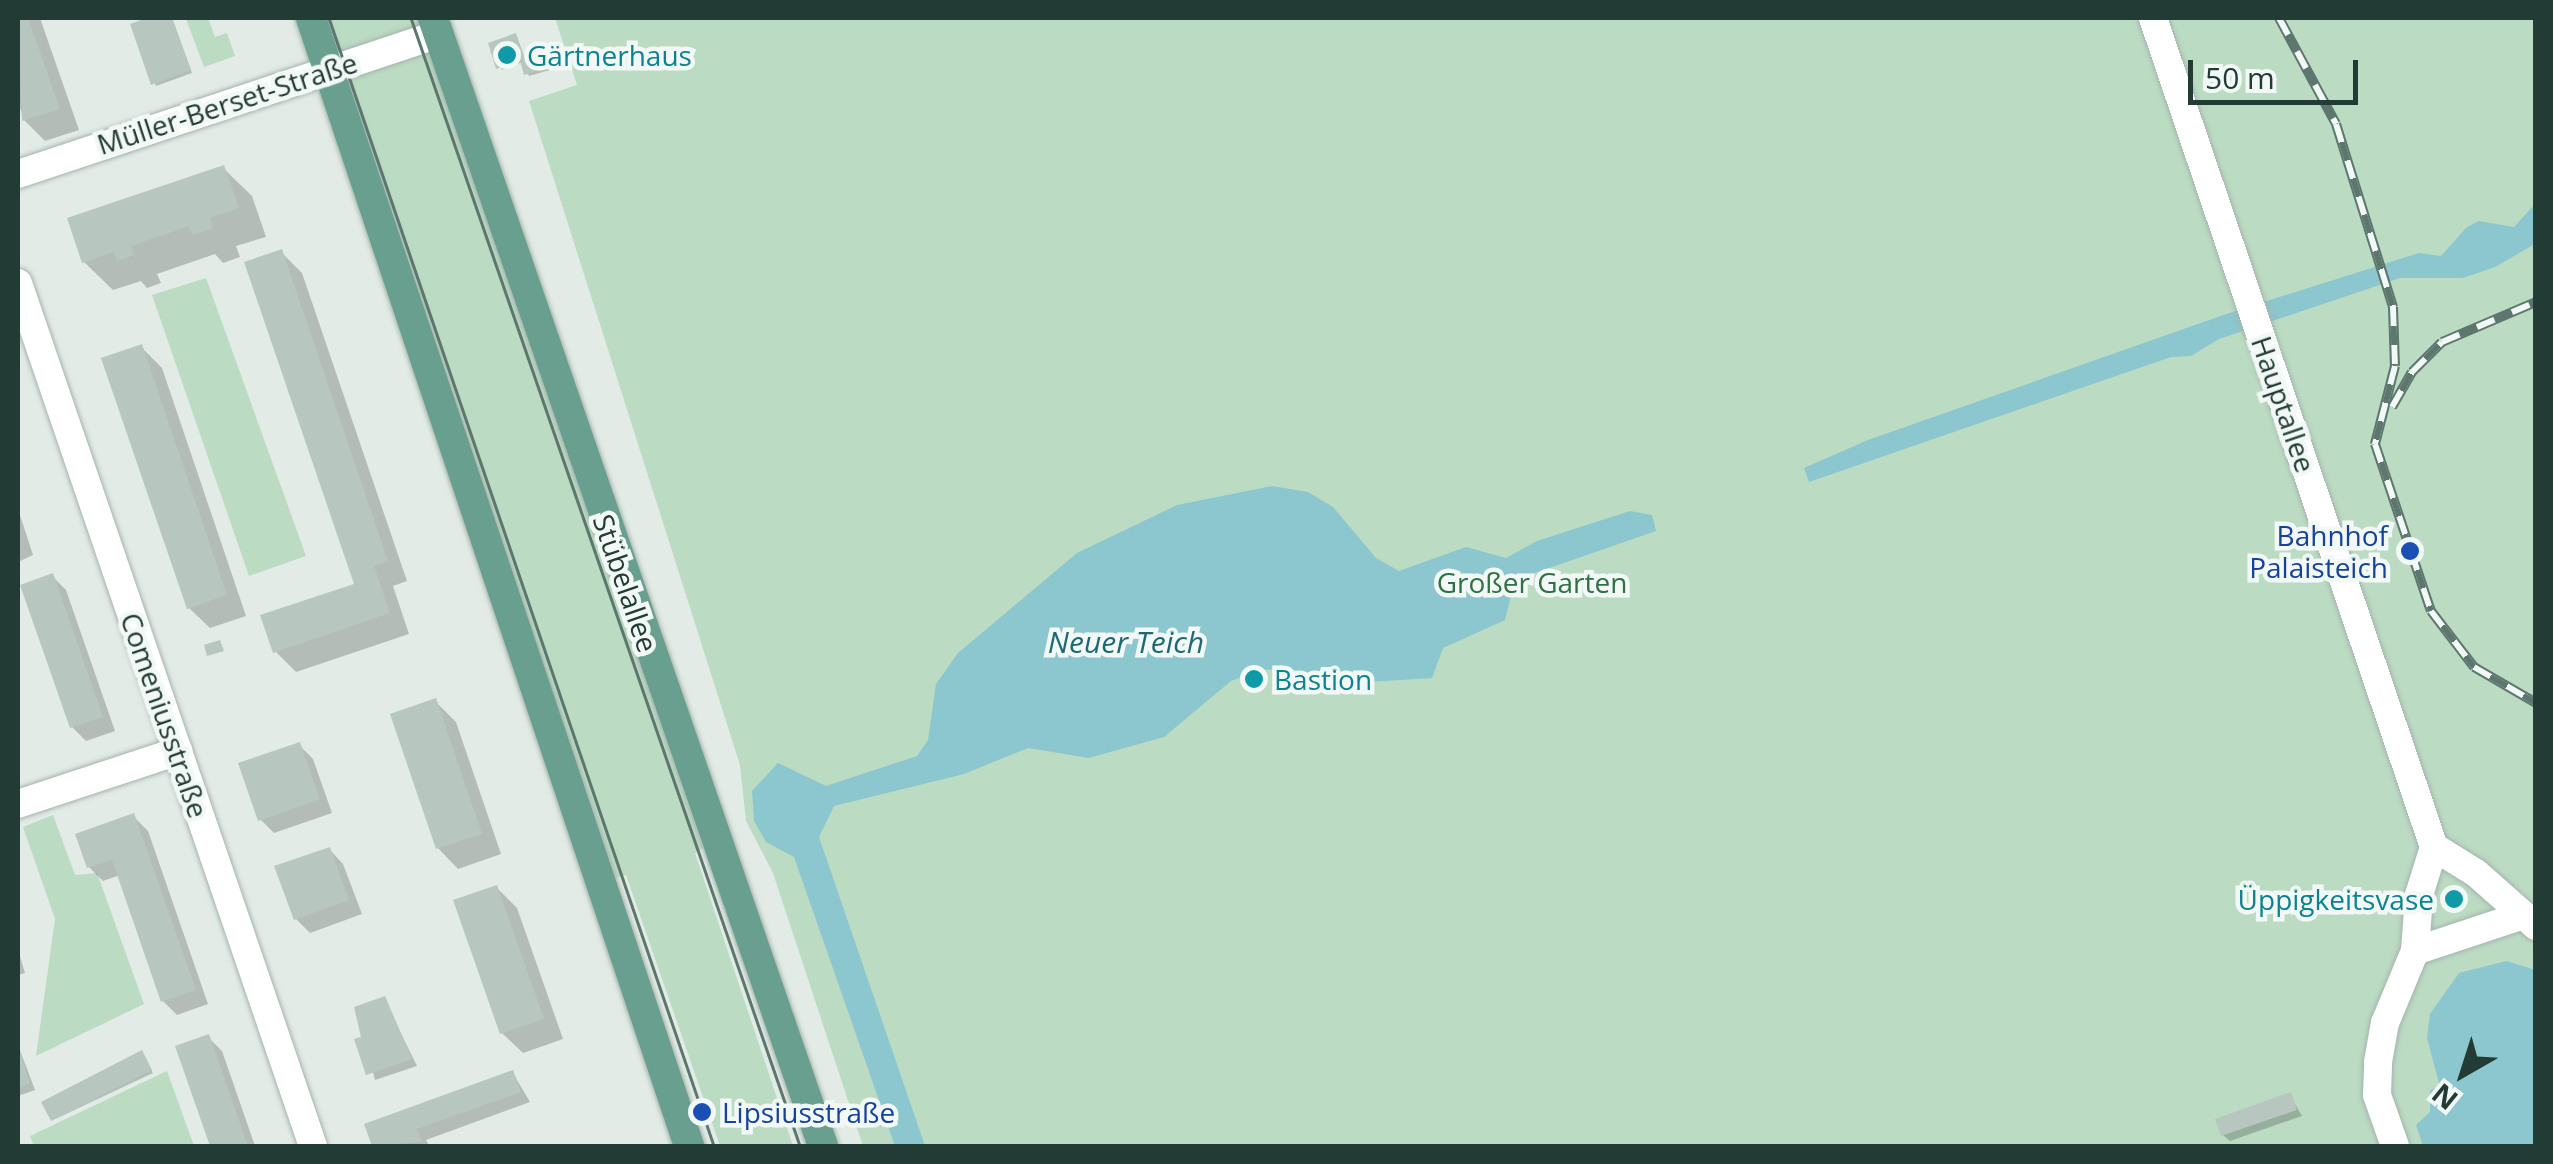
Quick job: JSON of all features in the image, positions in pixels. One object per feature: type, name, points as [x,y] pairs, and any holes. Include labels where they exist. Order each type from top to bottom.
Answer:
[{"type":"main road","points":[[311,18],[689,1146]]},
{"type":"main road","name":"Stübelallee","points":[[436,26],[823,1146]]},
{"type":"street","name":"Hauptallee","points":[[2152,18],[2434,848]]},
{"type":"street","name":"Müller-Berset-Straße","points":[[18,174],[328,68],[436,26]]},
{"type":"street","name":"Comeniusstraße","points":[[18,283],[313,1146]]},
{"type":"street","points":[[18,804],[178,751]]},
{"type":"street","points":[[2395,1146],[2377,1095],[2378,1062],[2386,1023],[2416,952],[2419,895],[2434,848],[2476,873],[2528,921]]},
{"type":"street","points":[[2416,952],[2528,921]]},
{"type":"green space","points":[[208,18],[215,37],[227,33],[235,56],[204,67],[186,19]]},
{"type":"green space","points":[[322,18],[420,18],[703,848],[695,853],[793,1146],[720,1146],[626,875],[616,878]]},
{"type":"green space","name":"Großer Garten","points":[[555,18],[2535,18],[2535,1146],[863,1146],[773,873],[746,821],[740,765],[529,101],[577,85]]},
{"type":"green space","points":[[206,278],[306,556],[249,576],[152,295]]},
{"type":"green space","points":[[53,815],[75,875],[97,873],[144,1004],[36,1056],[55,919],[23,827]]},
{"type":"green space","points":[[167,1071],[194,1146],[34,1146],[30,1136]]},
{"type":"water","points":[[2535,204],[2535,244],[2495,267],[2463,278],[2400,278],[2219,339],[2191,356],[2171,357],[1809,482],[1804,468],[1868,440],[2235,311],[2419,253],[2441,256],[2467,227],[2479,221],[2514,227]]},
{"type":"water","name":"Neuer Teich","points":[[1272,486],[1308,492],[1333,507],[1376,558],[1399,571],[1466,547],[1506,558],[1537,541],[1630,511],[1652,515],[1656,531],[1515,580],[1505,620],[1443,648],[1432,678],[1353,683],[1290,669],[1259,670],[1231,681],[1164,737],[1089,758],[1028,748],[964,774],[834,806],[819,837],[925,1146],[895,1146],[794,857],[766,842],[754,821],[752,791],[778,763],[826,786],[917,756],[928,740],[936,684],[958,653],[1077,553],[1177,505]]},
{"type":"water","points":[[2507,961],[2535,970],[2535,1146],[2423,1146],[2416,1125],[2430,1112],[2430,1090],[2440,1087],[2427,1038],[2430,1014],[2459,973]]},
{"type":"building","points":[[18,18],[28,18],[60,109],[22,121]]},
{"type":"building","points":[[147,18],[172,18],[191,70],[151,85],[130,24]]},
{"type":"building","name":"Gärtnerhaus","points":[[516,33],[525,59],[545,53],[549,67],[524,75],[520,60],[496,69],[488,43]]},
{"type":"building","points":[[224,165],[239,208],[210,218],[213,228],[192,235],[189,226],[131,246],[134,255],[117,261],[114,252],[82,263],[67,218]]},
{"type":"building","points":[[282,249],[388,561],[374,566],[390,613],[273,653],[260,615],[354,584],[244,262]]},
{"type":"building","points":[[142,344],[227,595],[187,609],[101,358]]},
{"type":"building","points":[[53,573],[103,717],[70,728],[20,585]]},
{"type":"building","points":[[220,640],[224,651],[207,656],[204,645]]},
{"type":"building","points":[[436,698],[482,834],[436,849],[390,714]]},
{"type":"building","points":[[300,742],[320,799],[258,821],[238,763]]},
{"type":"building","points":[[134,813],[196,990],[161,1002],[112,860],[87,868],[75,834]]},
{"type":"building","points":[[330,847],[349,900],[294,920],[274,866]]},
{"type":"building","points":[[497,885],[544,1019],[500,1034],[453,900]]},
{"type":"building","points":[[385,996],[412,1059],[366,1075],[354,1039],[361,1037],[354,1007]]},
{"type":"building","points":[[209,1034],[248,1146],[210,1146],[175,1046]]},
{"type":"building","points":[[18,1046],[30,1083],[18,1088]]},
{"type":"building","points":[[142,1050],[152,1070],[51,1121],[41,1102]]},
{"type":"building","points":[[513,1070],[521,1092],[417,1129],[422,1142],[372,1146],[364,1124]]},
{"type":"building","points":[[2291,1092],[2297,1110],[2221,1136],[2215,1119]]},
{"type":"tram line","points":[[329,18],[714,1146]]},
{"type":"tram line","points":[[411,18],[800,1146]]},
{"type":"railway","points":[[2279,18],[2336,124],[2393,307],[2395,366],[2375,444],[2431,611],[2474,667],[2536,703]]},
{"type":"railway","points":[[2392,407],[2412,372],[2442,342],[2536,302]]},
{"type":"place","name":"Gärtnerhaus","points":[[507,55]]},
{"type":"place","name":"Bahnhof Palaisteich","points":[[2410,551]]},
{"type":"place","name":"Bastion","points":[[1254,679]]},
{"type":"place","name":"Üppigkeitsvase","points":[[2454,899]]},
{"type":"place","name":"Lipsiusstraße","points":[[702,1112]]}]
